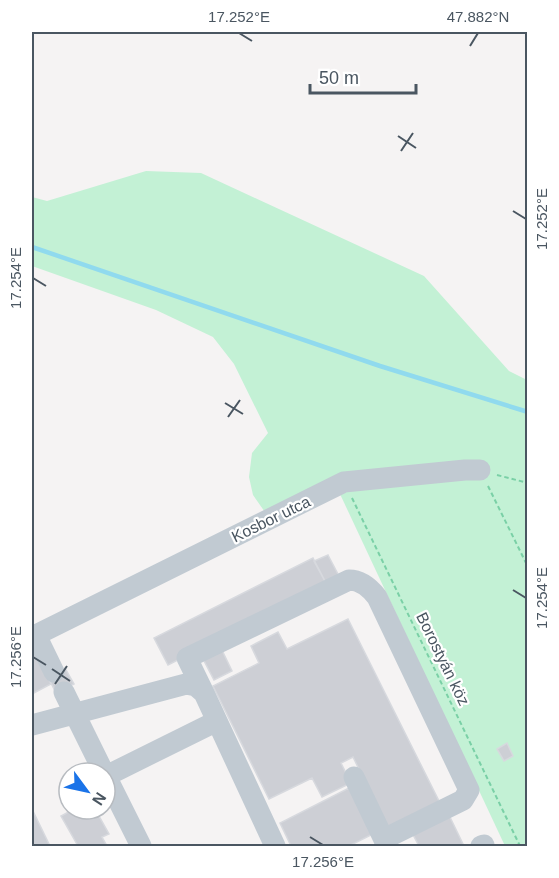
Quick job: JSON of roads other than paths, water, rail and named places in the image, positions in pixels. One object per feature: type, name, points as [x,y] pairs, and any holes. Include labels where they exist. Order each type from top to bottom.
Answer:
[{"type":"lane","name":"Kosbor utca","points":[[34,636],[344,482],[480,470]]},
{"type":"lane","points":[[275,846],[187,658],[349,580],[356,580],[371,590],[407,659],[469,790],[463,800],[385,843],[354,777]]},
{"type":"lane","points":[[34,636],[54,672]]},
{"type":"lane","points":[[32,725],[186,684],[196,686],[204,693]]},
{"type":"lane","points":[[64,692],[99,761]]},
{"type":"lane","points":[[117,768],[217,721]]},
{"type":"lane","points":[[117,798],[141,846]]},
{"type":"waterway","points":[[32,247],[380,366],[528,412]]}]
